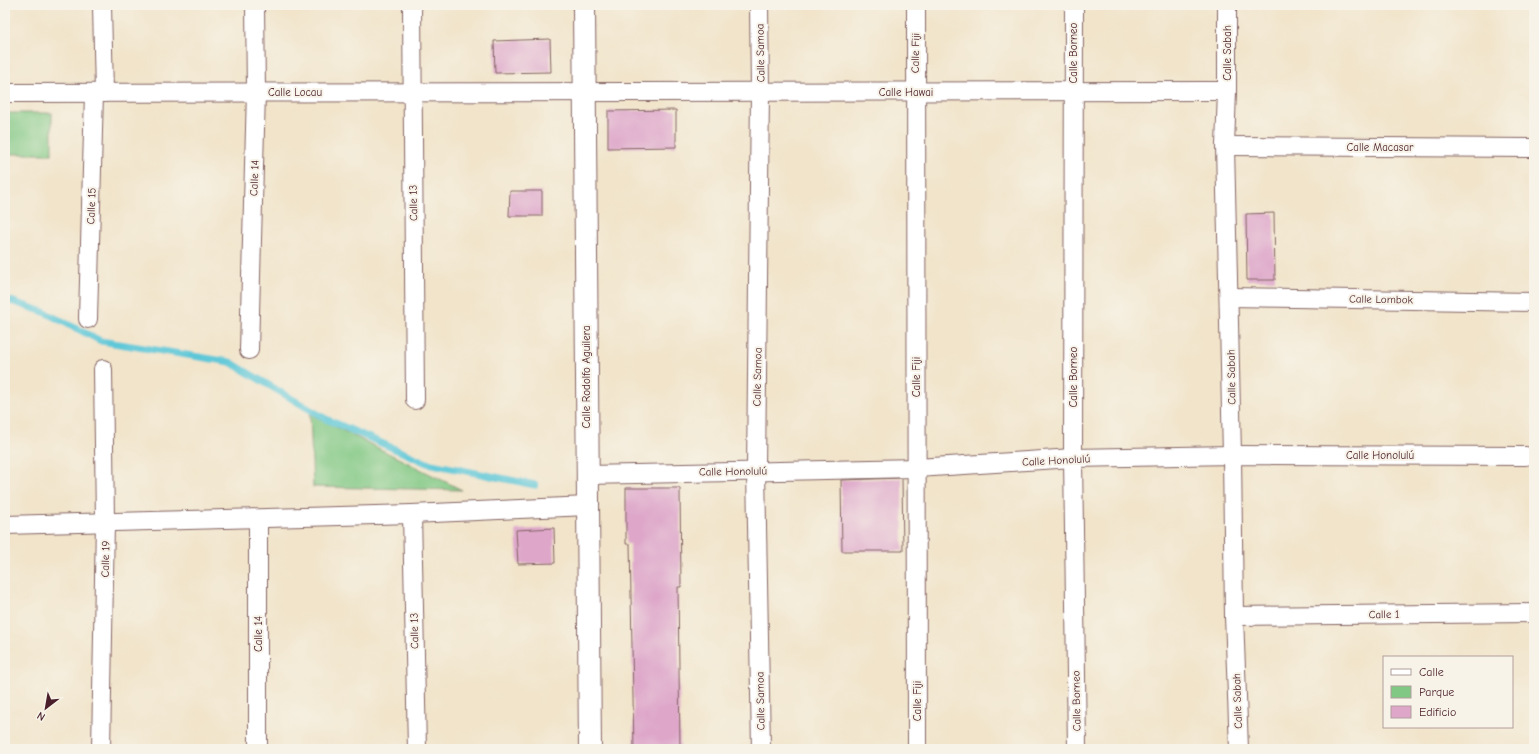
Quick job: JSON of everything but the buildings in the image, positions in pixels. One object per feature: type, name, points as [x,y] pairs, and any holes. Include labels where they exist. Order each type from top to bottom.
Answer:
[{"type":"street","name":"Calle 15","points":[[88,319],[102,5]]},
{"type":"street","name":"Calle 14","points":[[249,350],[256,92],[255,5]]},
{"type":"street","name":"Calle 13","points":[[412,5],[415,400]]},
{"type":"street","name":"Calle Rodolfo Aguilera","points":[[584,5],[590,749]]},
{"type":"street","name":"Calle Samoa","points":[[759,5],[760,92],[756,470],[761,749]]},
{"type":"street","name":"Calle Fiji","points":[[916,5],[917,749]]},
{"type":"street","name":"Calle Borneo","points":[[1074,5],[1073,458],[1077,749]]},
{"type":"street","name":"Calle Sabah","points":[[1227,5],[1227,91],[1225,146],[1234,616],[1239,749]]},
{"type":"street","name":"Calle Hawai","points":[[585,92],[1227,91]]},
{"type":"street","name":"Calle Locau","points":[[5,93],[585,92]]},
{"type":"street","name":"Calle Macasar","points":[[1225,146],[1534,148]]},
{"type":"street","name":"Calle Lombok","points":[[1229,297],[1534,302]]},
{"type":"street","name":"Calle 19","points":[[101,749],[106,521],[103,369]]},
{"type":"street","name":"Calle Honolulú","points":[[587,475],[756,470],[917,468],[1073,458],[1232,455],[1526,456]]},
{"type":"street","points":[[5,525],[106,521],[258,519],[412,514],[588,506]]},
{"type":"street","name":"Calle 13","points":[[412,514],[417,749]]},
{"type":"street","name":"Calle 14","points":[[258,519],[258,749]]},
{"type":"street","name":"Calle 1","points":[[1234,616],[1534,613]]},
{"type":"green space","points":[[5,113],[52,113],[52,154],[5,154]]},
{"type":"green space","points":[[310,414],[462,490],[313,487]]},
{"type":"waterway","points":[[5,299],[44,312],[101,341],[230,362],[326,419],[427,463],[535,485]]}]
